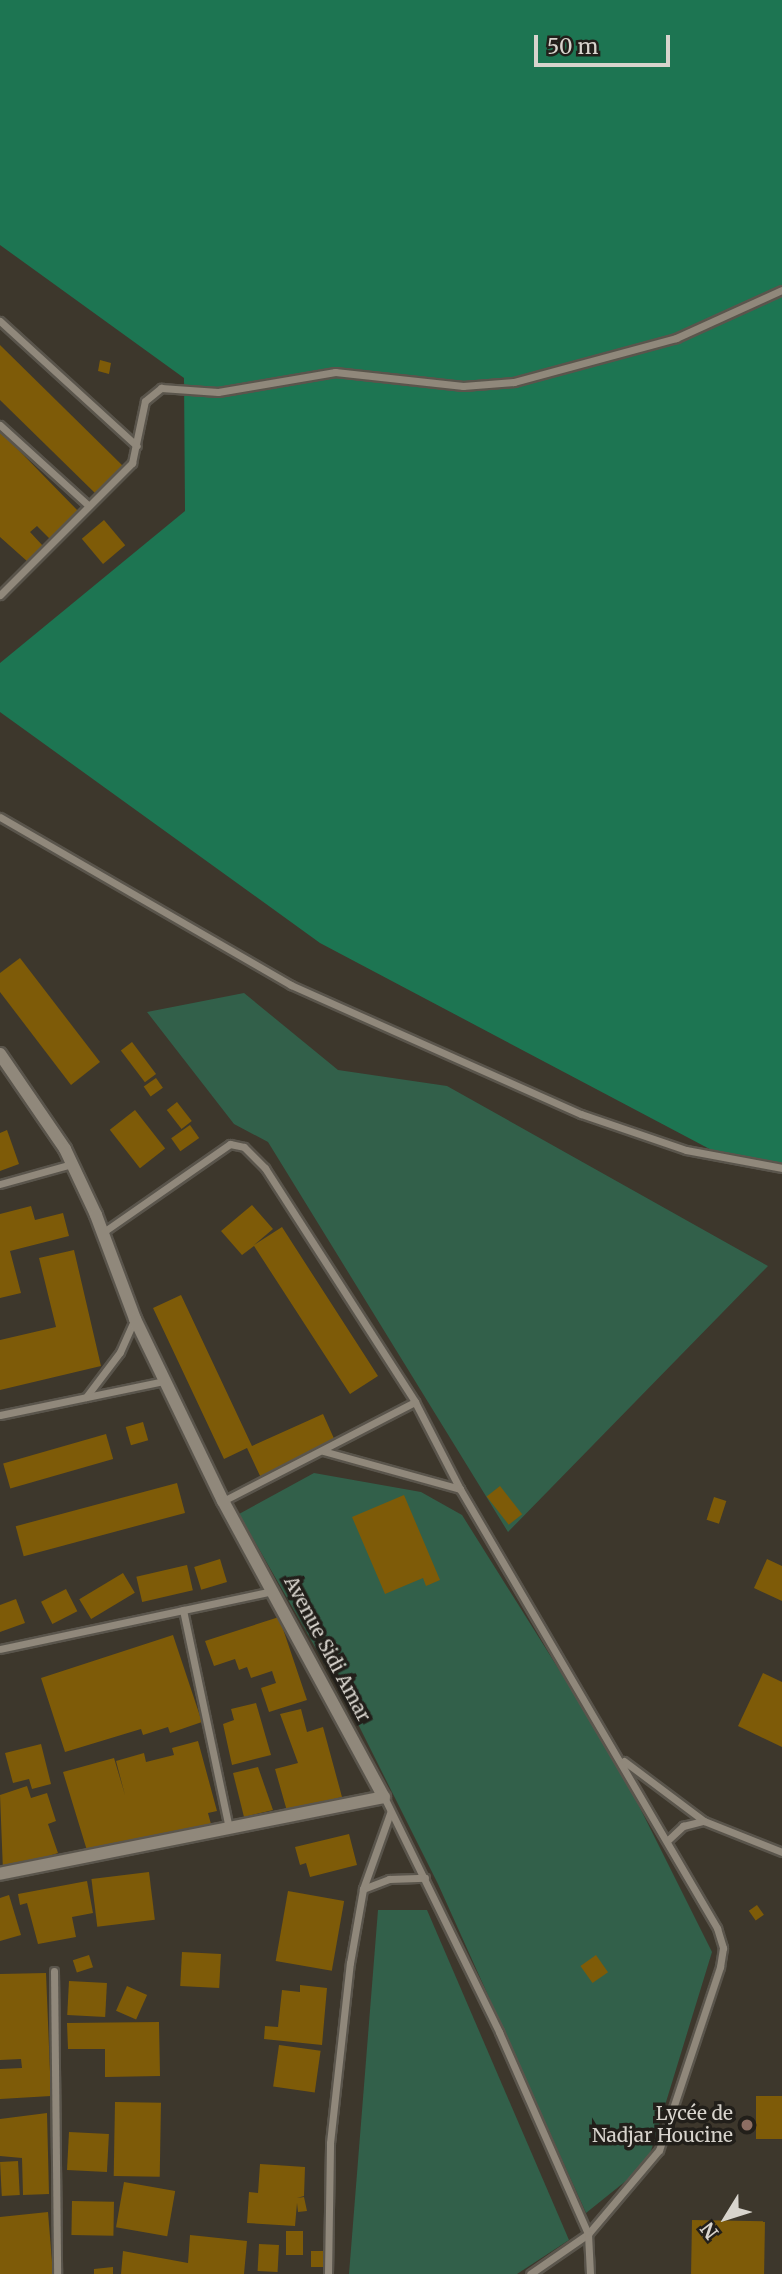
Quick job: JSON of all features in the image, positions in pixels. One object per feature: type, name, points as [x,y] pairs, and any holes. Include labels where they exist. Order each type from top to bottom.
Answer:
[{"type":"street","points":[[0,595],[132,463],[145,401],[160,388],[218,392],[335,372],[463,386],[513,382],[677,338],[782,290]]},
{"type":"street","points":[[0,321],[137,446]]},
{"type":"street","points":[[0,425],[89,506]]},
{"type":"street","points":[[0,817],[303,990],[581,1114],[695,1153],[782,1168]]},
{"type":"street","name":"Avenue Sidi Amar","points":[[0,1054],[5,1069],[72,1164],[135,1319],[223,1501],[274,1591],[425,1878],[588,2234],[590,2274]]},
{"type":"street","points":[[102,1233],[230,1144],[244,1147],[265,1168],[415,1402],[460,1489],[668,1840],[717,1928],[723,1948],[720,1967],[659,2150],[588,2234],[530,2274]]},
{"type":"street","points":[[0,1184],[72,1164]]},
{"type":"street","points":[[85,1398],[120,1352],[135,1319]]},
{"type":"street","points":[[0,1415],[164,1381]]},
{"type":"street","points":[[223,1501],[415,1402]]},
{"type":"street","points":[[323,1451],[460,1489]]},
{"type":"street","points":[[0,1649],[274,1591]]},
{"type":"street","points":[[183,1610],[229,1828]]},
{"type":"street","points":[[618,1755],[658,1791],[704,1821],[782,1852]]},
{"type":"street","points":[[0,1874],[384,1797]]},
{"type":"street","points":[[328,2274],[330,2143],[363,1889],[390,1813]]},
{"type":"street","points":[[668,1840],[683,1826],[704,1821]]},
{"type":"street","points":[[363,1889],[389,1879],[425,1878]]},
{"type":"street","points":[[54,1971],[57,2274]]},
{"type":"green space","points":[[0,0],[782,0],[782,1168],[738,1164],[320,943],[0,712],[0,663],[185,511],[184,378],[0,245]]},
{"type":"green space","points":[[244,993],[338,1070],[447,1086],[768,1266],[508,1532],[268,1142],[234,1124],[147,1012]]},
{"type":"green space","points":[[314,1473],[421,1492],[462,1515],[617,1762],[712,1952],[647,2164],[586,2213],[438,1884],[350,1708],[239,1514]]},
{"type":"green space","points":[[378,1910],[427,1910],[569,2240],[517,2274],[349,2274]]},
{"type":"building","points":[[0,345],[124,467],[97,495],[0,400]]},
{"type":"building","points":[[100,360],[111,363],[109,374],[98,371]]},
{"type":"building","points":[[0,431],[80,513],[52,541],[37,526],[30,532],[43,546],[28,562],[0,537]]},
{"type":"building","points":[[104,520],[125,545],[103,564],[82,539]]},
{"type":"building","points":[[20,958],[100,1062],[71,1085],[0,992],[0,973]]},
{"type":"building","points":[[132,1042],[156,1074],[145,1082],[121,1050]]},
{"type":"building","points":[[156,1078],[163,1088],[151,1096],[144,1087]]},
{"type":"building","points":[[177,1102],[192,1121],[182,1129],[167,1110]]},
{"type":"building","points":[[135,1110],[165,1149],[140,1168],[110,1130]]},
{"type":"building","points":[[190,1125],[199,1138],[180,1151],[171,1138]]},
{"type":"building","points":[[7,1130],[19,1164],[0,1171],[0,1133]]},
{"type":"building","points":[[252,1205],[273,1229],[254,1245],[282,1227],[378,1376],[350,1394],[254,1246],[242,1255],[221,1231]]},
{"type":"building","points":[[31,1206],[35,1220],[63,1213],[69,1236],[10,1251],[21,1293],[0,1298],[0,1214]]},
{"type":"building","points":[[74,1250],[101,1366],[0,1390],[0,1340],[56,1327],[39,1258]]},
{"type":"building","points":[[181,1295],[252,1446],[323,1414],[336,1443],[261,1478],[247,1448],[224,1459],[153,1308]]},
{"type":"building","points":[[143,1422],[148,1440],[131,1445],[126,1427]]},
{"type":"building","points":[[106,1434],[113,1459],[10,1488],[3,1463]]},
{"type":"building","points":[[177,1483],[185,1513],[24,1556],[16,1526]]},
{"type":"building","points":[[500,1486],[522,1514],[509,1525],[487,1496]]},
{"type":"building","points":[[404,1495],[440,1580],[426,1586],[423,1578],[385,1594],[352,1517]]},
{"type":"building","points":[[714,1497],[726,1501],[719,1524],[707,1520]]},
{"type":"building","points":[[220,1559],[227,1582],[201,1590],[194,1567]]},
{"type":"building","points":[[767,1559],[782,1566],[782,1601],[754,1588]]},
{"type":"building","points":[[187,1565],[193,1590],[142,1602],[136,1577]]},
{"type":"building","points":[[123,1573],[135,1593],[91,1619],[79,1599]]},
{"type":"building","points":[[66,1589],[77,1611],[52,1624],[41,1602]]},
{"type":"building","points":[[16,1599],[25,1623],[0,1632],[0,1605]]},
{"type":"building","points":[[279,1617],[307,1700],[269,1712],[261,1688],[276,1683],[272,1671],[251,1678],[247,1667],[239,1670],[235,1659],[214,1666],[205,1641]]},
{"type":"building","points":[[173,1635],[202,1722],[170,1733],[168,1727],[143,1735],[141,1729],[65,1752],[41,1678]]},
{"type":"building","points":[[763,1673],[782,1682],[782,1747],[738,1726]]},
{"type":"building","points":[[256,1703],[271,1755],[232,1765],[223,1724],[234,1720],[231,1709]]},
{"type":"building","points":[[301,1709],[307,1732],[323,1727],[342,1797],[287,1811],[275,1769],[298,1763],[280,1714]]},
{"type":"building","points":[[198,1741],[217,1811],[208,1813],[211,1824],[89,1857],[63,1772],[114,1758],[125,1795],[116,1761],[144,1753],[146,1762],[174,1755],[172,1748]]},
{"type":"building","points":[[41,1744],[51,1784],[32,1789],[29,1779],[13,1783],[5,1753]]},
{"type":"building","points":[[258,1767],[273,1810],[244,1817],[233,1773]]},
{"type":"building","points":[[27,1786],[31,1798],[47,1793],[56,1821],[48,1824],[58,1853],[3,1871],[0,1795]]},
{"type":"building","points":[[349,1834],[357,1865],[310,1877],[306,1863],[300,1865],[295,1847]]},
{"type":"building","points":[[149,1872],[155,1920],[97,1927],[91,1879]]},
{"type":"building","points":[[87,1881],[93,1913],[72,1917],[76,1937],[38,1944],[27,1903],[20,1905],[18,1894]]},
{"type":"building","points":[[288,1891],[344,1901],[332,1971],[276,1961]]},
{"type":"building","points":[[9,1895],[21,1935],[0,1941],[0,1898]]},
{"type":"building","points":[[757,1905],[764,1915],[756,1921],[749,1911]]},
{"type":"building","points":[[182,1952],[221,1954],[219,1988],[180,1986]]},
{"type":"building","points":[[89,1955],[93,1967],[77,1973],[73,1960]]},
{"type":"building","points":[[596,1955],[608,1972],[592,1983],[580,1966]]},
{"type":"building","points":[[46,1973],[51,2096],[0,2099],[0,2069],[22,2068],[21,2059],[0,2060],[0,1974]]},
{"type":"building","points":[[69,1981],[107,1983],[105,2017],[67,2015]]},
{"type":"building","points":[[300,1985],[327,1988],[322,2045],[264,2039],[265,2026],[278,2027],[282,1990],[300,1992]]},
{"type":"building","points":[[127,1986],[147,1995],[136,2020],[116,2011]]},
{"type":"building","points":[[159,2022],[160,2076],[105,2077],[105,2049],[68,2049],[67,2023]]},
{"type":"building","points":[[279,2045],[321,2051],[315,2092],[273,2087]]},
{"type":"building","points":[[756,2096],[782,2096],[782,2139],[756,2139]]},
{"type":"building","points":[[115,2102],[161,2103],[160,2177],[114,2176]]},
{"type":"building","points":[[47,2113],[49,2194],[23,2195],[22,2158],[0,2156],[0,2119]]},
{"type":"building","points":[[69,2132],[109,2134],[107,2172],[67,2170]]},
{"type":"building","points":[[18,2161],[20,2195],[2,2196],[0,2162]]},
{"type":"building","points":[[260,2164],[305,2167],[304,2196],[297,2198],[304,2197],[307,2211],[298,2212],[297,2203],[295,2226],[247,2223],[249,2192],[258,2193]]},
{"type":"building","points":[[124,2182],[175,2191],[167,2236],[116,2227]]},
{"type":"building","points":[[72,2201],[114,2202],[113,2236],[71,2235]]},
{"type":"building","points":[[48,2212],[53,2274],[0,2274],[0,2217]]},
{"type":"building","points":[[692,2220],[765,2221],[764,2274],[691,2274]]},
{"type":"building","points":[[286,2231],[303,2231],[303,2255],[286,2255]]},
{"type":"building","points":[[190,2235],[247,2241],[244,2274],[121,2274],[123,2251],[188,2263]]},
{"type":"building","points":[[259,2244],[279,2245],[278,2272],[258,2271]]},
{"type":"building","points":[[311,2251],[326,2251],[326,2267],[311,2267]]},
{"type":"building","points":[[113,2267],[113,2274],[94,2274],[94,2269]]},
{"type":"place","name":"Lycée de Nadjar Houcine","points":[[747,2125]]}]
